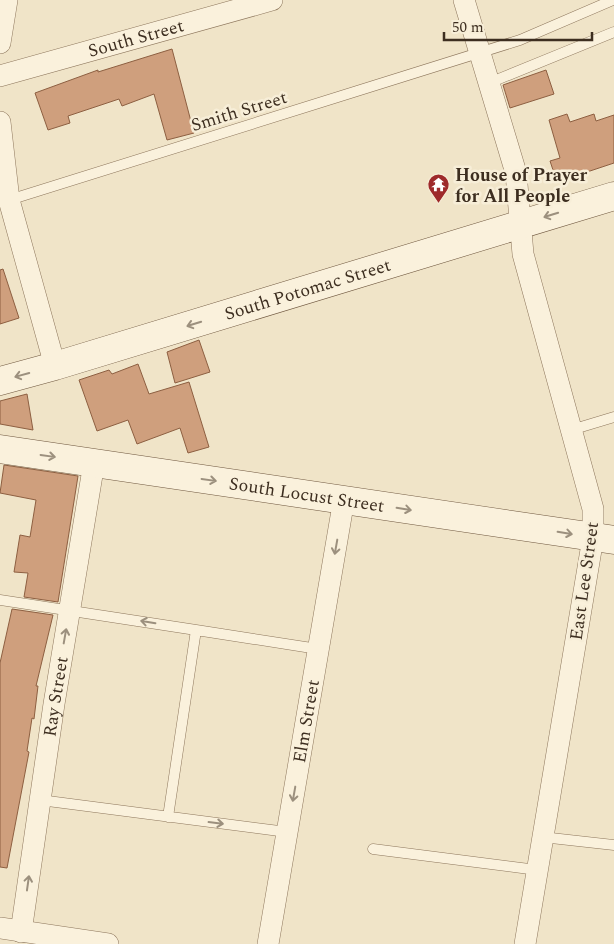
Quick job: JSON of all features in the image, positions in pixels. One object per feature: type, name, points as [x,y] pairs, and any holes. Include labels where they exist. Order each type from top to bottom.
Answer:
[{"type":"main road","name":"South Potomac Street","points":[[0,381],[56,366],[614,196]]},
{"type":"main road","name":"South Locust Street","points":[[0,449],[604,539]]},
{"type":"street","points":[[0,43],[6,0]]},
{"type":"street","name":"South Street","points":[[0,76],[272,0]]},
{"type":"street","name":"East Lee Street","points":[[464,0],[516,173],[523,254],[593,508],[604,539],[542,837],[525,944]]},
{"type":"street","points":[[0,122],[9,200],[56,366]]},
{"type":"street","name":"Ray Street","points":[[21,932],[69,610],[94,463]]},
{"type":"street","name":"Elm Street","points":[[268,944],[344,499]]},
{"type":"street","points":[[0,928],[108,944]]},
{"type":"lane","name":"Smith Street","points":[[9,200],[520,40],[613,0]]},
{"type":"lane","points":[[489,83],[614,32]]},
{"type":"lane","points":[[572,430],[614,417]]},
{"type":"lane","points":[[0,600],[318,649]]},
{"type":"lane","points":[[168,817],[196,630]]},
{"type":"lane","points":[[40,800],[287,832]]},
{"type":"lane","points":[[542,837],[614,845]]},
{"type":"lane","points":[[373,849],[537,870]]},
{"type":"building","points":[[172,49],[194,133],[167,140],[154,94],[122,106],[119,99],[68,116],[70,123],[48,130],[35,93],[98,70],[98,72]]},
{"type":"building","points":[[546,70],[554,94],[510,108],[503,85]]},
{"type":"building","points":[[567,114],[570,122],[594,114],[596,121],[614,115],[614,163],[557,182],[550,161],[560,158],[549,120]]},
{"type":"building","points":[[3,269],[19,318],[0,324],[0,270]]},
{"type":"building","points":[[199,340],[210,372],[175,383],[167,352]]},
{"type":"building","points":[[138,364],[149,394],[189,382],[209,447],[188,453],[180,428],[137,444],[128,420],[97,431],[79,380],[109,370],[112,374]]},
{"type":"building","points":[[27,394],[33,430],[0,424],[0,401]]},
{"type":"building","points":[[4,465],[78,476],[58,602],[24,597],[28,573],[14,572],[20,535],[30,537],[36,500],[0,493]]},
{"type":"building","points":[[12,609],[53,615],[36,686],[38,686],[34,719],[32,718],[27,751],[29,752],[7,868],[0,867],[0,663]]},
{"type":"place","name":"House of Prayer for All People","points":[[439,204]]}]
